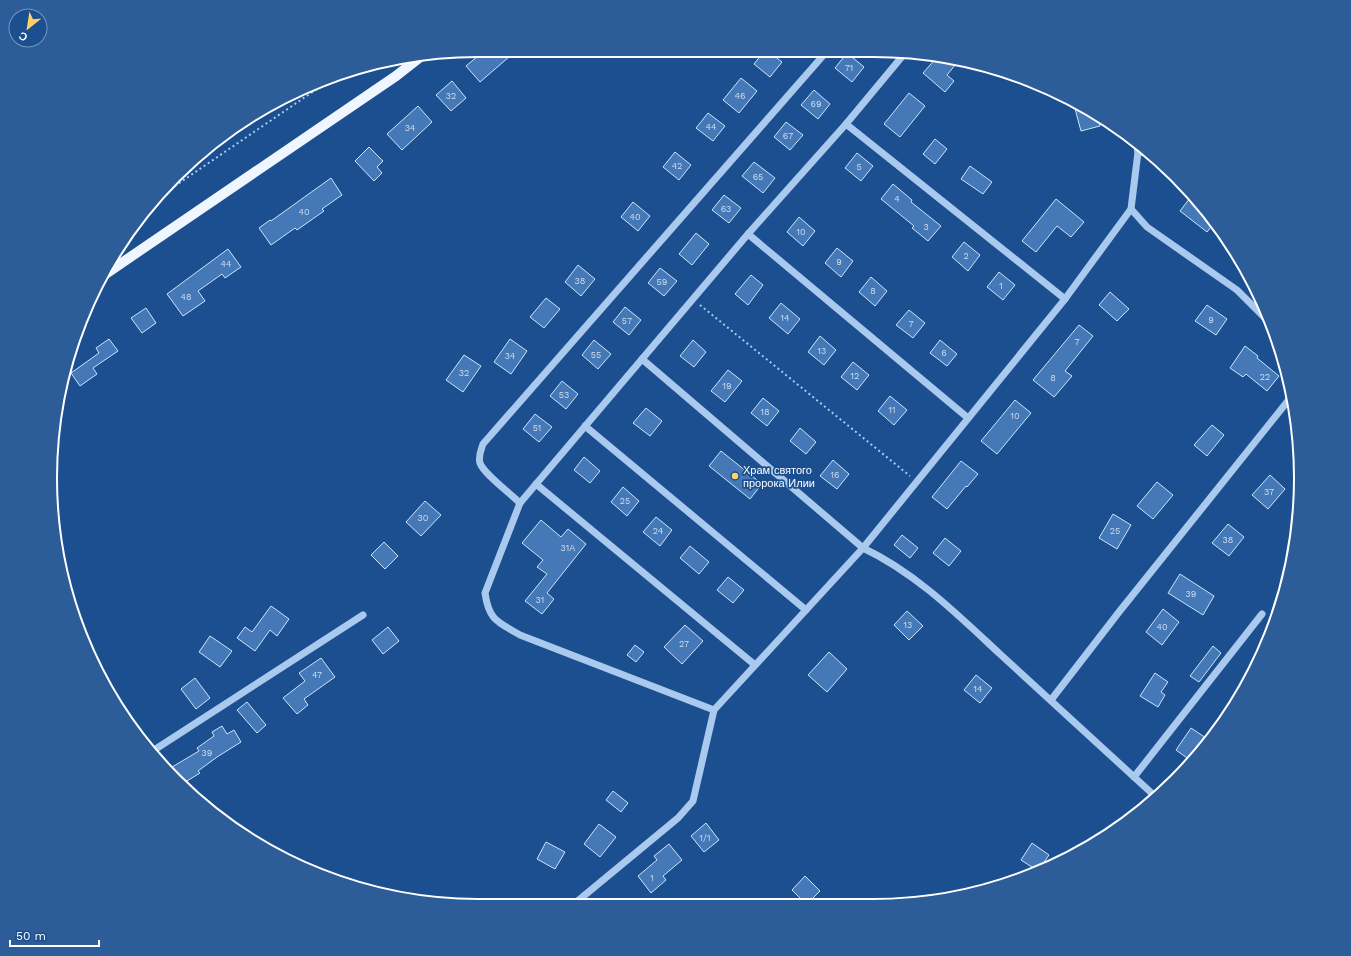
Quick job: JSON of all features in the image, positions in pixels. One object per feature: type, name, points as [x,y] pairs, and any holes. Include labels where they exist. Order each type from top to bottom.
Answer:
[{"type":"main road","points":[[111,270],[396,76],[413,62]]},
{"type":"street","points":[[520,502],[480,464],[479,454],[483,444],[822,57]]},
{"type":"street","points":[[714,710],[520,635],[494,620],[487,605],[485,593],[520,502],[692,299],[846,124],[901,58]]},
{"type":"street","points":[[846,124],[1065,298]]},
{"type":"street","points":[[580,899],[678,818],[693,801],[714,710],[863,548],[1065,298],[1131,209],[1138,152]]},
{"type":"street","points":[[1131,209],[1147,228],[1237,290],[1260,313]]},
{"type":"street","points":[[748,234],[968,418]]},
{"type":"street","points":[[642,359],[863,548],[884,558],[934,595],[1051,700],[1152,794]]},
{"type":"street","points":[[1051,700],[1119,612],[1287,403]]},
{"type":"street","points":[[585,426],[806,610]]},
{"type":"street","points":[[536,484],[756,665]]},
{"type":"street","points":[[1134,778],[1262,614]]},
{"type":"street","points":[[156,749],[364,615]]},
{"type":"path","points":[[173,187],[317,89]]},
{"type":"path","points":[[692,299],[917,482]]},
{"type":"building","points":[[477,57],[509,57],[480,82],[466,66]]},
{"type":"building","points":[[760,57],[776,57],[782,62],[770,77],[754,64]]},
{"type":"building","points":[[844,57],[852,57],[864,67],[852,82],[835,68]]},
{"type":"building","points":[[933,62],[955,65],[947,75],[954,81],[945,92],[923,73]]},
{"type":"building","points":[[741,78],[757,91],[739,113],[723,100]]},
{"type":"building","points":[[452,81],[466,98],[451,111],[436,95]]},
{"type":"building","points":[[814,90],[830,104],[818,119],[801,105]]},
{"type":"building","points":[[909,93],[925,106],[900,137],[884,124]]},
{"type":"building","points":[[418,106],[432,122],[402,150],[387,134]]},
{"type":"building","points":[[1075,108],[1099,123],[1100,126],[1081,131]]},
{"type":"building","points":[[708,113],[725,126],[713,141],[696,128]]},
{"type":"building","points":[[786,122],[803,135],[790,150],[774,137]]},
{"type":"building","points":[[935,139],[947,149],[935,164],[923,154]]},
{"type":"building","points":[[369,147],[383,161],[377,167],[382,173],[374,181],[355,161]]},
{"type":"building","points":[[675,152],[691,165],[679,180],[663,167]]},
{"type":"building","points":[[857,153],[873,166],[861,181],[845,168]]},
{"type":"building","points":[[754,162],[775,178],[763,193],[742,176]]},
{"type":"building","points":[[970,166],[992,182],[983,194],[961,179]]},
{"type":"building","points":[[331,178],[342,195],[322,209],[324,211],[297,230],[295,228],[271,245],[259,228]]},
{"type":"building","points":[[893,184],[912,200],[911,202],[941,226],[928,241],[912,228],[914,226],[881,199]]},
{"type":"building","points":[[724,195],[741,208],[729,223],[712,210]]},
{"type":"building","points":[[1056,199],[1084,222],[1071,237],[1057,226],[1036,252],[1022,241]]},
{"type":"building","points":[[1189,199],[1211,227],[1207,232],[1180,211]]},
{"type":"building","points":[[633,202],[650,216],[638,231],[621,217]]},
{"type":"building","points":[[799,217],[815,231],[803,246],[787,232]]},
{"type":"building","points":[[696,233],[709,244],[692,265],[679,254]]},
{"type":"building","points":[[964,242],[980,255],[968,271],[952,257]]},
{"type":"building","points":[[837,248],[853,261],[841,277],[825,263]]},
{"type":"building","points":[[228,249],[241,267],[225,278],[222,274],[198,291],[205,301],[183,316],[167,294]]},
{"type":"building","points":[[578,265],[595,279],[581,296],[565,282]]},
{"type":"building","points":[[660,268],[677,281],[664,296],[648,283]]},
{"type":"building","points":[[999,272],[1015,285],[1003,300],[987,287]]},
{"type":"building","points":[[751,275],[763,285],[748,305],[735,294]]},
{"type":"building","points":[[871,277],[887,291],[875,306],[859,292]]},
{"type":"building","points":[[1110,292],[1129,309],[1117,321],[1099,305]]},
{"type":"building","points":[[546,298],[560,309],[544,328],[530,317]]},
{"type":"building","points":[[781,303],[800,319],[788,334],[769,318]]},
{"type":"building","points":[[1207,305],[1227,319],[1216,335],[1195,321]]},
{"type":"building","points":[[625,307],[641,320],[629,335],[613,322]]},
{"type":"building","points":[[146,308],[156,323],[142,333],[131,318]]},
{"type":"building","points":[[909,310],[925,323],[913,338],[896,325]]},
{"type":"building","points":[[1079,325],[1093,336],[1065,371],[1072,376],[1054,397],[1033,380]]},
{"type":"building","points":[[820,336],[836,350],[824,365],[808,352]]},
{"type":"building","points":[[109,339],[118,351],[93,368],[97,374],[80,386],[71,373],[99,353],[96,348]]},
{"type":"building","points":[[510,339],[527,351],[511,374],[494,362]]},
{"type":"building","points":[[594,340],[611,354],[598,369],[582,355]]},
{"type":"building","points":[[693,340],[706,352],[694,367],[680,356]]},
{"type":"building","points":[[940,340],[957,354],[947,366],[930,353]]},
{"type":"building","points":[[1245,346],[1279,376],[1267,391],[1246,374],[1243,377],[1230,368]]},
{"type":"building","points":[[464,355],[481,366],[463,392],[446,380]]},
{"type":"building","points":[[853,362],[869,375],[857,390],[841,377]]},
{"type":"building","points":[[728,370],[742,381],[725,402],[711,391]]},
{"type":"building","points":[[562,381],[578,394],[566,409],[550,396]]},
{"type":"building","points":[[890,396],[907,410],[894,425],[878,411]]},
{"type":"building","points":[[763,398],[779,411],[767,426],[751,413]]},
{"type":"building","points":[[1015,400],[1031,413],[997,454],[981,441]]},
{"type":"building","points":[[646,408],[662,421],[650,436],[633,423]]},
{"type":"building","points":[[535,414],[552,427],[539,442],[523,429]]},
{"type":"building","points":[[1212,425],[1224,435],[1207,456],[1194,445]]},
{"type":"building","points":[[800,428],[816,442],[806,454],[790,441]]},
{"type":"building","points":[[721,451],[762,484],[750,499],[709,466]]},
{"type":"building","points":[[584,457],[600,471],[590,483],[574,470]]},
{"type":"building","points":[[833,460],[849,474],[837,489],[820,476]]},
{"type":"building","points":[[961,461],[978,474],[947,509],[932,497]]},
{"type":"building","points":[[1270,475],[1285,489],[1268,509],[1252,495]]},
{"type":"building","points":[[1157,482],[1173,495],[1153,519],[1137,506]]},
{"type":"building","points":[[623,487],[639,501],[627,516],[611,502]]},
{"type":"building","points":[[425,501],[441,515],[421,536],[406,522]]},
{"type":"building","points":[[1113,514],[1131,525],[1117,549],[1099,538]]},
{"type":"building","points":[[656,517],[672,530],[660,546],[643,532]]},
{"type":"building","points":[[541,520],[561,537],[568,529],[586,544],[547,593],[554,599],[542,614],[525,601],[547,574],[537,567],[543,560],[522,543]]},
{"type":"building","points":[[1228,524],[1244,537],[1229,556],[1212,543]]},
{"type":"building","points":[[902,535],[918,548],[910,558],[894,545]]},
{"type":"building","points":[[945,538],[961,551],[949,566],[933,553]]},
{"type":"building","points":[[384,542],[398,556],[385,569],[371,555]]},
{"type":"building","points":[[690,546],[709,562],[699,574],[680,558]]},
{"type":"building","points":[[1180,574],[1214,596],[1203,615],[1168,593]]},
{"type":"building","points":[[728,577],[744,590],[733,603],[717,590]]},
{"type":"building","points":[[271,606],[289,619],[277,636],[270,630],[255,651],[237,638],[245,627],[252,632]]},
{"type":"building","points":[[1163,609],[1179,622],[1162,645],[1146,632]]},
{"type":"building","points":[[907,611],[923,626],[909,640],[894,625]]},
{"type":"building","points":[[685,625],[703,641],[682,664],[664,647]]},
{"type":"building","points":[[388,627],[399,641],[383,654],[372,640]]},
{"type":"building","points":[[210,636],[232,651],[220,667],[199,652]]},
{"type":"building","points":[[635,645],[644,652],[636,662],[627,655]]},
{"type":"building","points":[[1213,646],[1221,653],[1199,682],[1190,676]]},
{"type":"building","points":[[829,652],[847,669],[827,692],[808,675]]},
{"type":"building","points":[[321,658],[335,677],[304,699],[308,705],[297,714],[283,698],[305,681],[299,673]]},
{"type":"building","points":[[1155,673],[1168,682],[1161,692],[1165,695],[1158,707],[1140,696]]},
{"type":"building","points":[[976,675],[992,688],[980,703],[964,690]]},
{"type":"building","points":[[195,678],[210,698],[196,709],[181,689]]},
{"type":"building","points":[[247,702],[266,725],[257,733],[237,710]]},
{"type":"building","points":[[222,726],[227,734],[234,730],[241,742],[217,757],[198,771],[200,773],[186,782],[172,767],[199,751],[197,748],[214,736],[212,732]]},
{"type":"building","points":[[1191,728],[1205,737],[1188,758],[1176,750]]},
{"type":"building","points":[[613,791],[628,803],[621,812],[606,800]]},
{"type":"building","points":[[706,823],[719,840],[704,852],[691,836]]},
{"type":"building","points":[[599,824],[616,837],[600,857],[584,844]]},
{"type":"building","points":[[546,842],[565,852],[555,869],[537,859]]},
{"type":"building","points":[[1032,843],[1049,855],[1044,863],[1033,868],[1021,860]]},
{"type":"building","points":[[669,844],[682,860],[663,876],[666,880],[651,893],[638,876],[657,860],[654,856]]},
{"type":"building","points":[[805,876],[820,891],[812,899],[801,899],[792,890]]},
{"type":"place","name":"Храм святого пророка Илии","points":[[735,476]]}]
